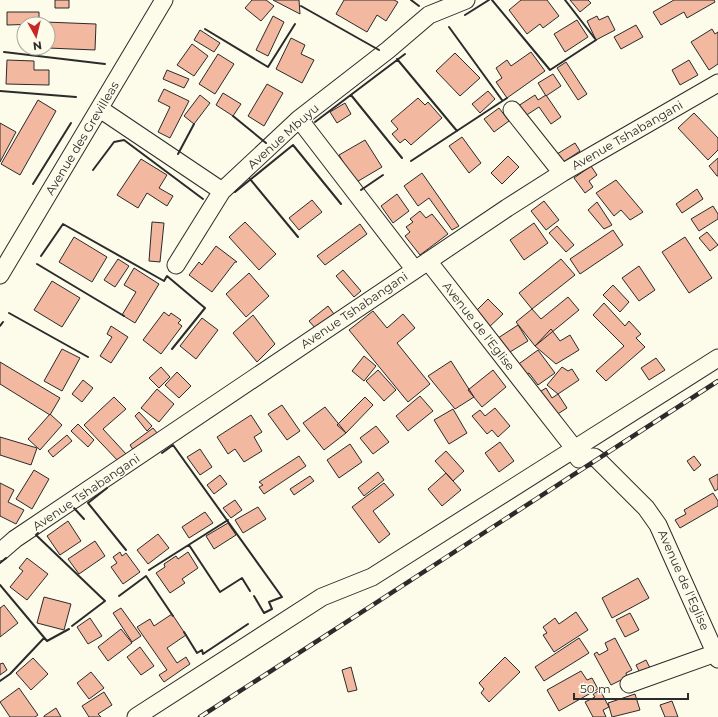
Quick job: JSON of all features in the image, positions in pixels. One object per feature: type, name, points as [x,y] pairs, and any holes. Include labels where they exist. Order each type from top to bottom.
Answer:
[{"type":"street","name":"Avenue des Grevilleas","points":[[0,275],[164,0]]},
{"type":"street","points":[[429,15],[437,0]]},
{"type":"street","name":"Avenue Mbuyu","points":[[176,265],[222,191],[299,119],[388,50],[429,15],[466,0]]},
{"type":"street","name":"Avenue Tshabangani","points":[[0,552],[15,539],[421,265],[562,173],[718,83]]},
{"type":"street","points":[[100,109],[222,191]]},
{"type":"street","points":[[512,110],[562,173]]},
{"type":"street","name":"Avenue de l'Eglise","points":[[299,119],[573,449],[579,459],[597,459],[646,508],[658,525],[717,656]]},
{"type":"street","points":[[136,717],[322,597],[372,577],[718,358]]},
{"type":"street","points":[[629,684],[717,656]]},
{"type":"building","points":[[55,0],[69,0],[69,8],[55,8]]},
{"type":"building","points":[[252,0],[266,0],[274,6],[261,21],[245,8]]},
{"type":"building","points":[[273,0],[299,0],[300,14]]},
{"type":"building","points":[[344,0],[394,0],[398,2],[386,21],[377,15],[367,32],[336,14]]},
{"type":"building","points":[[521,0],[547,0],[559,16],[543,28],[540,24],[527,34],[509,10]]},
{"type":"building","points":[[570,0],[588,0],[591,3],[580,12]]},
{"type":"building","points":[[674,0],[714,0],[715,2],[687,18],[684,12],[661,25],[653,12]]},
{"type":"building","points":[[7,12],[39,12],[39,16],[16,16],[16,25],[7,25]]},
{"type":"building","points":[[273,16],[284,22],[268,56],[256,50]]},
{"type":"building","points":[[597,16],[599,20],[608,16],[615,30],[596,40],[587,21]]},
{"type":"building","points":[[577,20],[588,37],[565,52],[554,34]]},
{"type":"building","points":[[56,22],[96,24],[95,50],[56,48]]},
{"type":"building","points":[[636,25],[643,37],[621,49],[614,37]]},
{"type":"building","points":[[712,29],[715,34],[718,32],[718,64],[709,70],[691,42]]},
{"type":"building","points":[[200,30],[220,43],[214,52],[194,40]]},
{"type":"building","points":[[291,38],[305,45],[301,54],[314,60],[302,83],[276,69]]},
{"type":"building","points":[[192,44],[208,56],[194,76],[177,65]]},
{"type":"building","points":[[531,52],[545,71],[507,98],[496,82],[502,78],[496,68],[507,60],[511,66]]},
{"type":"building","points":[[455,53],[480,78],[460,96],[436,71]]},
{"type":"building","points":[[218,54],[234,64],[215,94],[199,84]]},
{"type":"building","points":[[7,60],[34,61],[34,70],[49,70],[49,85],[6,84]]},
{"type":"building","points":[[689,60],[698,75],[680,85],[672,70]]},
{"type":"building","points":[[566,62],[587,94],[578,100],[557,68]]},
{"type":"building","points":[[167,70],[189,79],[184,88],[163,79]]},
{"type":"building","points":[[553,74],[561,86],[546,96],[538,83]]},
{"type":"building","points":[[267,84],[283,93],[264,126],[248,116]]},
{"type":"building","points":[[164,89],[189,101],[170,138],[158,132],[170,107],[158,101]]},
{"type":"building","points":[[488,91],[495,99],[480,113],[472,104]]},
{"type":"building","points":[[223,93],[241,104],[233,116],[216,105]]},
{"type":"building","points":[[200,95],[210,103],[194,124],[184,116]]},
{"type":"building","points":[[535,95],[538,100],[546,95],[561,117],[551,124],[539,107],[522,118],[515,108]]},
{"type":"building","points":[[418,98],[425,105],[428,102],[442,118],[411,145],[405,139],[400,143],[392,134],[398,129],[391,121]]},
{"type":"building","points":[[38,100],[56,111],[20,175],[1,164]]},
{"type":"building","points":[[345,103],[351,114],[337,123],[330,112]]},
{"type":"building","points":[[499,108],[509,121],[494,132],[484,119]]},
{"type":"building","points":[[694,113],[718,138],[718,150],[708,160],[678,128]]},
{"type":"building","points":[[0,123],[16,132],[0,162]]},
{"type":"building","points":[[462,137],[481,163],[469,173],[449,146]]},
{"type":"building","points":[[365,140],[382,167],[355,183],[339,155]]},
{"type":"building","points":[[575,143],[580,151],[562,163],[557,154]]},
{"type":"building","points":[[508,156],[519,167],[502,184],[491,173]]},
{"type":"building","points":[[718,158],[718,176],[717,176],[709,166]]},
{"type":"building","points":[[141,159],[167,175],[159,188],[173,196],[167,206],[147,193],[138,208],[117,195]]},
{"type":"building","points":[[591,166],[597,175],[589,181],[593,187],[585,193],[574,178]]},
{"type":"building","points":[[422,173],[459,226],[452,230],[429,198],[418,206],[404,186]]},
{"type":"building","points":[[616,180],[643,212],[630,220],[621,210],[614,216],[596,193]]},
{"type":"building","points":[[697,189],[703,199],[682,213],[676,204]]},
{"type":"building","points":[[397,194],[409,211],[393,223],[381,206]]},
{"type":"building","points":[[312,200],[322,212],[299,230],[289,218]]},
{"type":"building","points":[[544,201],[559,220],[546,230],[531,211]]},
{"type":"building","points":[[597,202],[612,225],[604,229],[588,210]]},
{"type":"building","points":[[713,206],[718,214],[718,219],[699,231],[691,219]]},
{"type":"building","points":[[420,211],[426,218],[432,214],[448,234],[420,255],[405,236],[410,232],[406,227],[413,222],[410,219]]},
{"type":"building","points":[[152,222],[164,223],[160,262],[149,261]]},
{"type":"building","points":[[245,222],[276,254],[259,270],[229,237]]},
{"type":"building","points":[[534,223],[548,243],[524,260],[510,240]]},
{"type":"building","points":[[360,224],[367,234],[325,265],[317,256]]},
{"type":"building","points":[[557,226],[574,245],[566,252],[549,233]]},
{"type":"building","points":[[613,230],[623,245],[580,274],[570,259]]},
{"type":"building","points":[[707,232],[718,245],[710,251],[699,238]]},
{"type":"building","points":[[74,237],[107,257],[92,282],[59,262]]},
{"type":"building","points":[[685,237],[712,278],[689,293],[662,252]]},
{"type":"building","points":[[216,246],[237,262],[235,262],[212,292],[189,275],[199,262],[202,265]]},
{"type":"building","points":[[118,259],[129,266],[115,287],[104,280]]},
{"type":"building","points":[[561,259],[575,275],[532,309],[519,293]]},
{"type":"building","points":[[639,266],[655,290],[639,301],[622,278]]},
{"type":"building","points":[[134,268],[159,284],[135,323],[122,315],[136,292],[124,285]]},
{"type":"building","points":[[343,270],[361,291],[354,297],[336,276]]},
{"type":"building","points":[[249,273],[269,296],[246,317],[226,294]]},
{"type":"building","points":[[52,281],[80,298],[62,327],[34,310]]},
{"type":"building","points":[[613,285],[629,302],[620,312],[603,295]]},
{"type":"building","points":[[568,297],[579,310],[535,346],[516,322],[532,309],[541,319]]},
{"type":"building","points":[[488,299],[503,314],[486,330],[472,315]]},
{"type":"building","points":[[604,303],[625,326],[629,321],[641,334],[636,338],[645,347],[606,381],[596,371],[624,346],[593,315]]},
{"type":"building","points":[[328,306],[334,314],[316,329],[309,321]]},
{"type":"building","points":[[373,311],[387,328],[403,314],[415,328],[397,343],[430,384],[408,402],[349,330]]},
{"type":"building","points":[[164,312],[169,316],[171,313],[181,320],[178,323],[182,326],[161,354],[143,340]]},
{"type":"building","points":[[253,315],[275,344],[257,362],[233,333]]},
{"type":"building","points":[[202,318],[218,330],[196,359],[180,346]]},
{"type":"building","points":[[518,325],[528,341],[505,355],[495,340]]},
{"type":"building","points":[[111,326],[128,337],[111,363],[100,356],[112,337],[107,334]]},
{"type":"building","points":[[551,329],[560,341],[570,335],[579,350],[556,364],[535,346]]},
{"type":"building","points":[[62,349],[80,358],[62,391],[44,381]]},
{"type":"building","points":[[538,350],[555,373],[538,385],[529,373],[524,376],[516,366]]},
{"type":"building","points":[[364,356],[376,366],[364,381],[352,371]]},
{"type":"building","points":[[656,358],[665,370],[649,380],[641,368]]},
{"type":"building","points":[[451,361],[474,397],[455,409],[428,376]]},
{"type":"building","points":[[0,362],[60,398],[50,415],[0,384]]},
{"type":"building","points":[[161,367],[170,377],[159,388],[149,378]]},
{"type":"building","points":[[562,367],[568,371],[572,369],[579,380],[558,394],[547,385]]},
{"type":"building","points":[[378,370],[396,390],[384,401],[366,381]]},
{"type":"building","points":[[493,370],[506,387],[482,407],[468,390]]},
{"type":"building","points":[[177,372],[191,386],[179,398],[165,385]]},
{"type":"building","points":[[83,380],[93,388],[82,402],[72,394]]},
{"type":"building","points":[[546,388],[552,398],[558,394],[567,408],[553,417],[538,393]]},
{"type":"building","points":[[157,389],[174,404],[159,422],[141,408]]},
{"type":"building","points":[[420,396],[433,411],[408,431],[396,416]]},
{"type":"building","points":[[114,397],[126,409],[103,429],[127,455],[119,462],[84,425]]},
{"type":"building","points":[[365,397],[373,405],[346,433],[337,425]]},
{"type":"building","points":[[282,405],[300,431],[287,440],[268,414]]},
{"type":"building","points":[[325,407],[346,433],[324,450],[303,423]]},
{"type":"building","points":[[495,408],[510,426],[498,437],[492,430],[487,434],[472,416],[480,410],[485,416]]},
{"type":"building","points":[[453,409],[467,433],[449,444],[434,420]]},
{"type":"building","points":[[139,412],[152,426],[147,431],[135,416]]},
{"type":"building","points":[[50,414],[62,425],[40,450],[28,439]]},
{"type":"building","points":[[251,415],[262,432],[254,437],[262,451],[244,462],[235,449],[228,454],[217,437]]},
{"type":"building","points":[[78,424],[94,440],[88,447],[71,431]]},
{"type":"building","points":[[376,426],[389,442],[373,454],[360,438]]},
{"type":"building","points":[[153,428],[158,434],[134,451],[130,445]]},
{"type":"building","points":[[67,435],[72,441],[53,457],[48,451]]},
{"type":"building","points":[[0,437],[37,448],[31,465],[0,455]]},
{"type":"building","points":[[500,442],[514,461],[499,472],[485,453]]},
{"type":"building","points":[[350,444],[362,462],[339,478],[327,460]]},
{"type":"building","points":[[200,449],[212,467],[200,475],[187,457]]},
{"type":"building","points":[[446,451],[464,471],[453,481],[435,461]]},
{"type":"building","points":[[299,456],[306,466],[264,494],[259,487],[263,485],[259,482]]},
{"type":"building","points":[[694,456],[701,465],[694,471],[687,461]]},
{"type":"building","points":[[34,470],[49,479],[32,509],[16,499]]},
{"type":"building","points":[[378,472],[384,480],[364,496],[358,488]]},
{"type":"building","points":[[446,473],[461,490],[442,506],[428,489]]},
{"type":"building","points":[[718,474],[718,489],[715,491],[709,479]]},
{"type":"building","points":[[220,475],[227,484],[214,494],[207,485]]},
{"type":"building","points":[[310,476],[314,481],[294,495],[290,489]]},
{"type":"building","points":[[0,483],[14,490],[8,502],[24,510],[16,524],[0,516]]},
{"type":"building","points":[[384,483],[394,495],[373,511],[390,534],[379,543],[352,507]]},
{"type":"building","points":[[713,493],[718,501],[718,506],[680,528],[675,520],[686,514],[684,510]]},
{"type":"building","points":[[235,500],[242,510],[231,518],[223,508]]},
{"type":"building","points":[[258,507],[266,519],[243,533],[235,520]]},
{"type":"building","points":[[205,512],[213,523],[189,538],[182,527]]},
{"type":"building","points":[[68,521],[81,541],[60,555],[47,536]]},
{"type":"building","points":[[228,523],[236,535],[214,549],[206,536]]},
{"type":"building","points":[[158,534],[169,548],[148,564],[137,550]]},
{"type":"building","points":[[95,541],[105,556],[79,574],[68,559]]},
{"type":"building","points":[[120,552],[122,556],[126,553],[140,572],[123,584],[111,567],[117,563],[113,557]]},
{"type":"building","points":[[188,552],[198,568],[182,579],[185,583],[170,593],[156,573],[165,567],[164,564],[176,556],[178,559]]},
{"type":"building","points":[[27,558],[48,574],[27,600],[10,587],[23,571],[19,568]]},
{"type":"building","points":[[638,578],[649,598],[612,618],[602,598]]},
{"type":"building","points":[[44,597],[71,604],[64,630],[37,623]]},
{"type":"building","points":[[4,605],[18,623],[0,637],[0,608]]},
{"type":"building","points":[[121,608],[141,636],[132,642],[113,613]]},
{"type":"building","points":[[576,612],[588,630],[554,652],[543,635],[547,633],[543,627],[555,618],[559,624]]},
{"type":"building","points":[[630,613],[639,630],[625,637],[616,620]]},
{"type":"building","points":[[172,614],[186,635],[167,648],[177,663],[186,657],[190,664],[164,682],[159,675],[167,670],[137,627],[150,619],[154,626]]},
{"type":"building","points":[[90,618],[102,636],[88,644],[77,627]]},
{"type":"building","points":[[121,629],[132,643],[108,661],[98,647]]},
{"type":"building","points":[[579,638],[589,653],[544,681],[535,667]]},
{"type":"building","points":[[615,638],[632,670],[626,673],[627,677],[611,685],[594,654],[597,652],[599,655],[608,650],[605,643]]},
{"type":"building","points":[[140,647],[154,666],[141,675],[127,657]]},
{"type":"building","points":[[505,657],[520,672],[489,702],[481,693],[484,689],[479,683]]},
{"type":"building","points":[[33,658],[48,674],[31,690],[16,673]]},
{"type":"building","points":[[646,660],[650,668],[640,673],[636,665]]},
{"type":"building","points":[[3,663],[7,670],[0,675],[0,664]]},
{"type":"building","points":[[351,667],[357,690],[348,692],[342,670]]},
{"type":"building","points":[[581,671],[587,680],[592,678],[598,689],[559,711],[547,690]]},
{"type":"building","points":[[91,672],[104,688],[89,699],[77,683]]},
{"type":"building","points":[[19,688],[38,715],[35,717],[10,717],[0,702]]},
{"type":"building","points":[[600,690],[609,707],[603,710],[606,717],[593,717],[585,702],[595,697],[593,694]]},
{"type":"building","points":[[104,692],[112,705],[98,714],[101,717],[89,717],[82,706]]},
{"type":"building","points":[[635,694],[640,710],[612,717],[608,703]]},
{"type":"building","points":[[672,701],[678,717],[665,717],[660,705]]},
{"type":"building","points":[[56,708],[61,717],[44,717],[44,716]]},
{"type":"railway","points":[[200,717],[718,381]]},
{"type":"wall","points":[[411,0],[419,6]]},
{"type":"wall","points":[[465,15],[489,0]]},
{"type":"wall","points":[[492,0],[550,70],[596,40],[565,0]]},
{"type":"wall","points":[[301,6],[379,50]]},
{"type":"wall","points":[[205,29],[268,67],[295,24]]},
{"type":"wall","points":[[449,27],[502,100]]},
{"type":"wall","points":[[4,52],[105,64]]},
{"type":"wall","points":[[315,122],[405,54]]},
{"type":"wall","points":[[397,59],[457,131]]},
{"type":"wall","points":[[0,91],[76,97]]},
{"type":"wall","points":[[351,95],[402,158]]},
{"type":"wall","points":[[411,161],[507,98]]},
{"type":"wall","points":[[233,116],[266,143]]},
{"type":"wall","points":[[33,184],[71,123]]},
{"type":"wall","points":[[178,154],[194,124]]},
{"type":"wall","points":[[93,170],[114,142],[124,140],[203,199]]},
{"type":"wall","points":[[235,192],[293,145],[341,204]]},
{"type":"wall","points":[[361,190],[383,175]]},
{"type":"wall","points":[[250,179],[298,237]]},
{"type":"wall","points":[[41,256],[63,224],[164,281],[167,276],[205,308],[172,349]]},
{"type":"wall","points":[[37,264],[124,316]]},
{"type":"wall","points":[[9,313],[88,357]]},
{"type":"wall","points":[[0,326],[3,322]]},
{"type":"wall","points":[[162,453],[173,445],[282,597],[269,602],[272,609],[264,613],[254,596]]},
{"type":"wall","points":[[107,488],[88,503],[126,550]]},
{"type":"wall","points":[[74,508],[84,519]]},
{"type":"wall","points":[[149,570],[228,520]]},
{"type":"wall","points":[[38,533],[36,535],[105,601],[72,626]]},
{"type":"wall","points":[[189,545],[220,592],[242,578],[250,591]]},
{"type":"wall","points":[[0,563],[6,558]]},
{"type":"wall","points":[[119,596],[146,576],[173,616]]},
{"type":"wall","points":[[0,585],[47,641],[69,629]]},
{"type":"wall","points":[[184,632],[197,653],[202,650],[203,654],[248,624]]},
{"type":"wall","points":[[0,681],[10,674],[44,638]]}]
